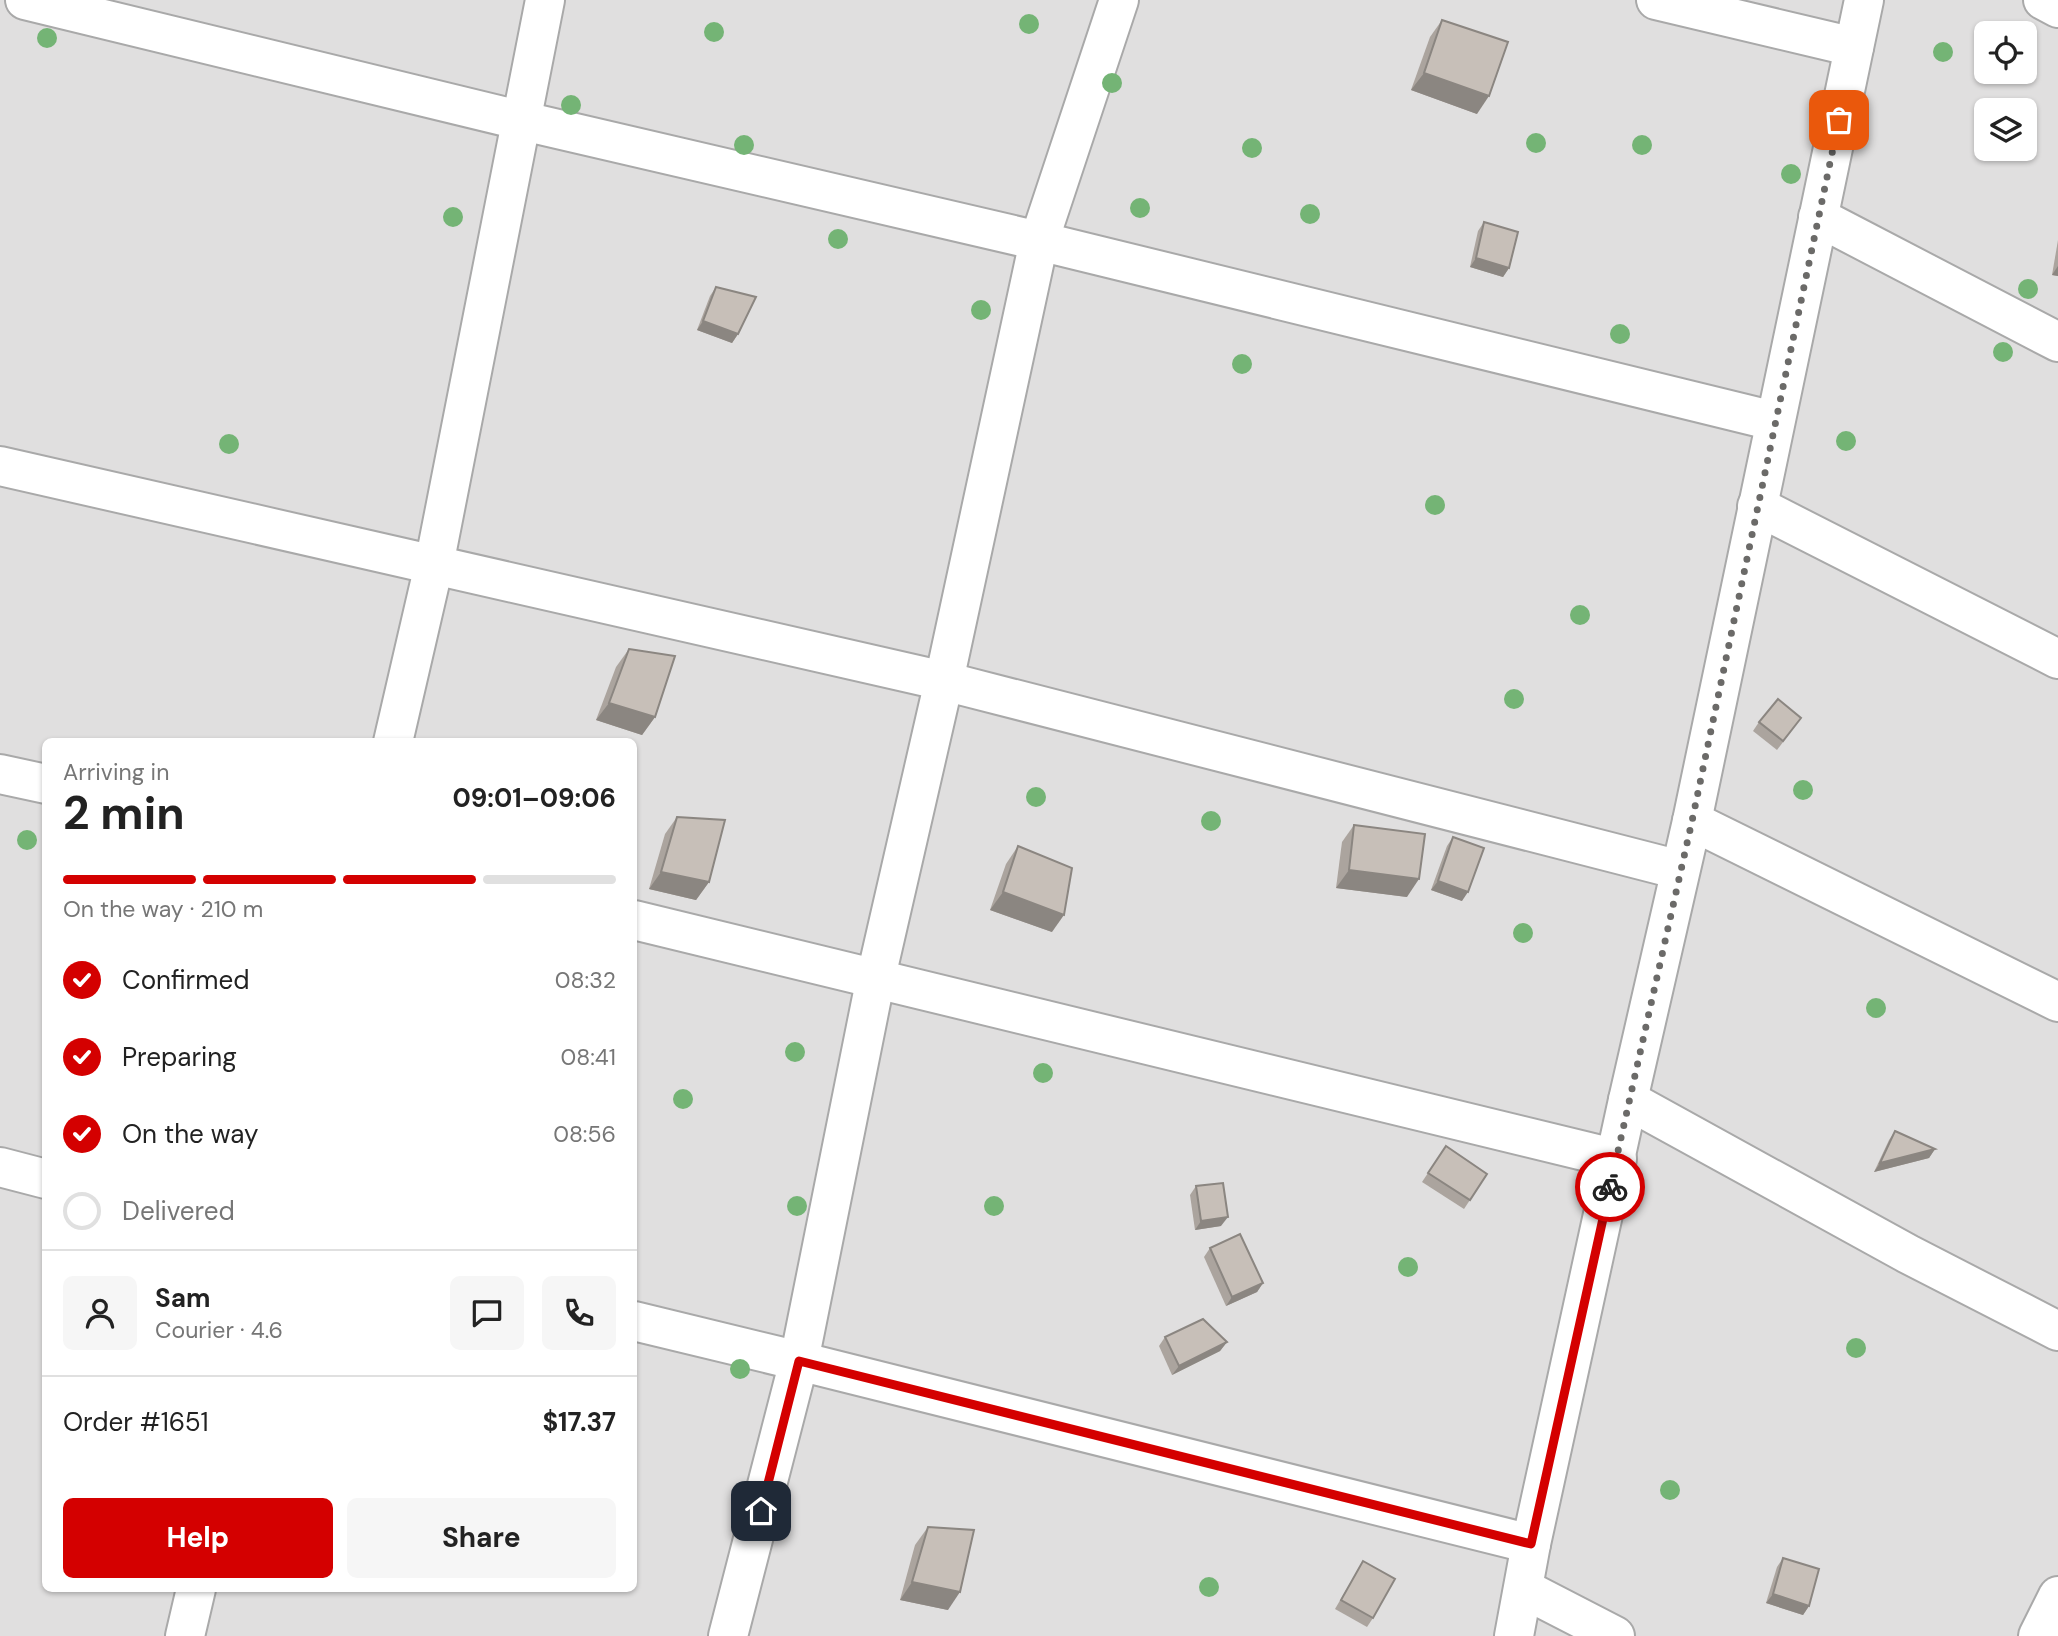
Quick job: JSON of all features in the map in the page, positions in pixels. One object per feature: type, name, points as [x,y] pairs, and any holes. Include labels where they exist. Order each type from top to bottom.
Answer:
[{"type":"street","points":[[25,0],[519,120],[1038,241],[1774,422]]},
{"type":"street","points":[[394,738],[434,565],[519,120],[545,0]]},
{"type":"street","points":[[728,1636],[799,1361],[876,977],[944,681],[1038,241],[1119,0]]},
{"type":"street","points":[[1656,0],[1854,47]]},
{"type":"street","points":[[1514,1636],[1531,1544],[1692,821],[1864,0]]},
{"type":"street","points":[[2043,0],[2058,8]]},
{"type":"street","points":[[1818,217],[2058,342]]},
{"type":"street","points":[[0,466],[944,681],[1680,870]]},
{"type":"street","points":[[1757,506],[2058,659]]},
{"type":"street","points":[[0,774],[42,783]]},
{"type":"street","points":[[1692,821],[2058,1002]]},
{"type":"street","points":[[637,921],[1617,1159]]},
{"type":"street","points":[[1628,1100],[1908,1255],[2058,1331]]},
{"type":"street","points":[[0,1167],[42,1178]]},
{"type":"street","points":[[637,1322],[1531,1544]]},
{"type":"street","points":[[1524,1589],[1615,1636]]},
{"type":"street","points":[[185,1636],[195,1592]]},
{"type":"street","points":[[2038,1636],[2058,1595]]},
{"type":"shaded area","points":[[0,0],[2058,0],[2058,1636],[0,1636]]},
{"type":"building","points":[[1442,20],[1508,42],[1489,96],[1424,73]]},
{"type":"building","points":[[1484,222],[1518,232],[1509,268],[1476,258]]},
{"type":"building","points":[[716,287],[756,297],[738,334],[703,321]]},
{"type":"building","points":[[629,649],[675,656],[655,717],[609,703]]},
{"type":"building","points":[[1778,699],[1801,718],[1783,741],[1759,722]]},
{"type":"building","points":[[677,817],[725,820],[709,882],[661,872]]},
{"type":"building","points":[[1354,825],[1425,834],[1419,879],[1349,870]]},
{"type":"building","points":[[1453,837],[1484,848],[1468,892],[1438,881]]},
{"type":"building","points":[[1018,846],[1072,868],[1064,915],[1003,892]]},
{"type":"building","points":[[1895,1131],[1935,1149],[1880,1163]]},
{"type":"building","points":[[1446,1146],[1487,1174],[1470,1200],[1428,1173]]},
{"type":"building","points":[[1223,1183],[1228,1217],[1201,1221],[1196,1186]]},
{"type":"building","points":[[1240,1234],[1263,1283],[1232,1297],[1210,1248]]},
{"type":"building","points":[[1203,1319],[1227,1342],[1179,1366],[1165,1337]]},
{"type":"building","points":[[928,1527],[974,1530],[960,1592],[912,1582]]},
{"type":"building","points":[[1783,1558],[1819,1569],[1809,1606],[1773,1594]]},
{"type":"building","points":[[1363,1561],[1395,1579],[1373,1618],[1341,1600]]},
{"type":"way so far","points":[[1610,1187],[1692,821],[1839,120]]},
{"type":"route","points":[[761,1511],[799,1361],[1531,1544],[1610,1187]]}]
